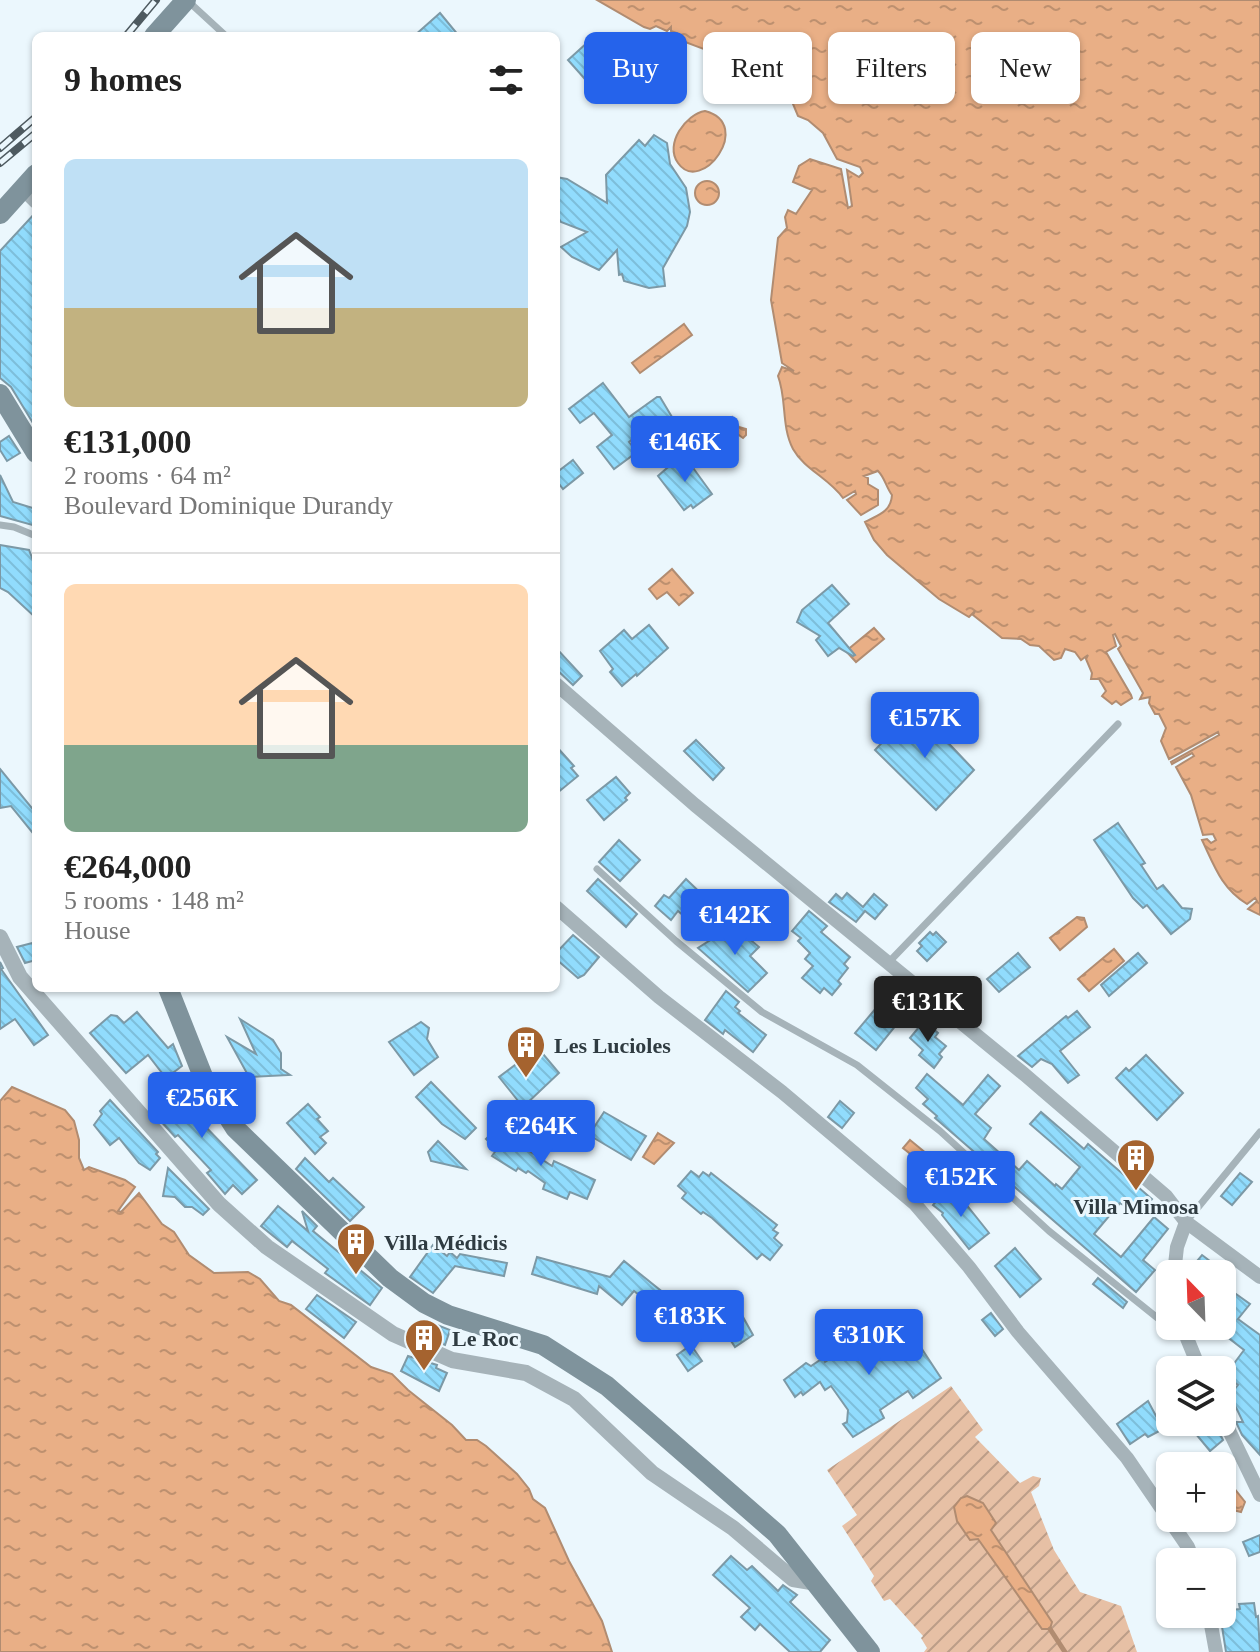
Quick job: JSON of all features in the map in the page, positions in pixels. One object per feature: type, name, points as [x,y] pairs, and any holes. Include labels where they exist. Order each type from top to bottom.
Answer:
[{"type":"main road","points":[[158,32],[186,0]]},
{"type":"main road","points":[[0,214],[32,188]]},
{"type":"main road","points":[[0,394],[32,446]]},
{"type":"main road","points":[[170,992],[204,1079],[235,1128],[390,1278],[424,1303],[448,1315],[543,1345],[607,1386],[777,1534],[870,1652]]},
{"type":"street","points":[[560,687],[695,805],[1166,1196],[1186,1222],[1260,1277]]},
{"type":"street","points":[[560,910],[659,997],[782,1092],[915,1204],[969,1267],[1018,1332],[1127,1458],[1188,1548]]},
{"type":"street","points":[[0,937],[20,977],[32,991]]},
{"type":"street","points":[[33,992],[219,1204],[267,1247],[393,1334],[452,1360],[526,1373],[574,1399],[652,1473],[733,1528],[793,1579],[817,1583]]},
{"type":"street","points":[[1176,1260],[1186,1222]]},
{"type":"street","points":[[1232,1436],[1260,1495]]},
{"type":"street","points":[[1212,1628],[1216,1652]]},
{"type":"lane","points":[[186,0],[222,32]]},
{"type":"lane","points":[[0,525],[32,535]]},
{"type":"lane","points":[[888,963],[1118,724]]},
{"type":"lane","points":[[597,869],[676,941],[762,1012],[857,1065],[940,1131],[1060,1240],[1156,1317]]},
{"type":"lane","points":[[1186,1222],[1260,1132]]},
{"type":"shaded area","points":[[951,1386],[983,1430],[975,1437],[1020,1483],[1033,1476],[1041,1478],[1039,1486],[1031,1492],[1054,1550],[1080,1592],[1121,1606],[1137,1652],[924,1652],[927,1648],[921,1638],[923,1636],[890,1599],[884,1601],[871,1581],[874,1576],[842,1526],[857,1515],[827,1470]]},
{"type":"water","points":[[597,0],[1260,0],[1260,915],[1248,909],[1257,901],[1255,898],[1247,904],[1224,883],[1202,840],[1207,839],[1211,843],[1216,840],[1213,834],[1203,835],[1191,795],[1176,767],[1194,756],[1192,753],[1171,762],[1219,735],[1218,732],[1169,759],[1161,741],[1166,728],[1149,703],[1150,697],[1140,699],[1143,693],[1118,649],[1121,646],[1115,634],[1116,646],[1106,652],[1132,698],[1121,705],[1116,701],[1112,704],[1102,696],[1106,691],[1099,679],[1091,679],[1092,673],[1086,659],[1088,655],[1081,660],[1075,652],[1065,649],[1061,658],[1054,660],[1039,646],[1021,639],[1002,638],[973,615],[975,611],[969,617],[939,599],[887,555],[874,540],[865,522],[883,512],[891,501],[892,495],[878,471],[864,476],[868,478],[868,484],[878,490],[878,505],[861,515],[847,500],[856,494],[855,491],[843,498],[793,449],[778,376],[782,367],[794,371],[782,363],[771,300],[778,238],[787,228],[785,217],[788,210],[796,214],[812,190],[793,182],[799,166],[810,159],[841,169],[848,208],[852,206],[847,170],[859,177],[863,173],[860,167],[837,159],[823,133],[798,116],[793,104],[812,104],[812,32],[703,32],[703,49],[687,43],[687,32],[674,32],[671,27],[667,31],[656,26],[650,29]]},
{"type":"water","points":[[705,111],[719,118],[725,129],[724,142],[710,164],[699,171],[688,171],[674,155],[675,139],[684,124]]},
{"type":"water","points":[[707,181],[716,184],[719,193],[716,202],[707,205],[698,202],[695,193],[698,184]]},
{"type":"water","points":[[684,324],[692,335],[640,373],[632,363]]},
{"type":"water","points":[[732,417],[739,427],[746,429],[746,435],[743,438],[730,433],[724,445],[719,446],[713,440],[714,432]]},
{"type":"water","points":[[672,569],[693,593],[679,605],[667,592],[657,599],[649,589]]},
{"type":"water","points":[[874,628],[884,639],[856,662],[846,651]]},
{"type":"water","points":[[1077,917],[1084,918],[1087,927],[1060,950],[1050,938]]},
{"type":"water","points":[[1114,949],[1124,961],[1089,991],[1078,979]]},
{"type":"water","points":[[12,1087],[65,1110],[74,1121],[79,1140],[79,1158],[84,1170],[89,1167],[125,1180],[135,1187],[118,1211],[121,1212],[139,1193],[162,1224],[174,1232],[189,1255],[214,1273],[248,1272],[260,1279],[279,1301],[291,1305],[371,1367],[392,1374],[466,1440],[477,1440],[486,1446],[517,1474],[533,1499],[545,1508],[569,1561],[602,1621],[612,1652],[0,1652],[0,1101]]},
{"type":"water","points":[[658,1133],[674,1143],[654,1164],[643,1157]]},
{"type":"water","points":[[910,1140],[944,1168],[938,1176],[903,1148]]},
{"type":"water","points":[[1236,1491],[1245,1502],[1241,1512],[1236,1511]]},
{"type":"water","points":[[967,1496],[983,1503],[996,1523],[991,1530],[1052,1622],[1050,1629],[1042,1629],[978,1539],[970,1540],[957,1521],[954,1507]]},
{"type":"building","points":[[440,13],[456,32],[419,32]]},
{"type":"building","points":[[584,46],[584,78],[568,60]]},
{"type":"building","points":[[654,135],[667,143],[670,164],[686,188],[690,212],[687,226],[663,268],[665,286],[649,288],[624,281],[622,274],[619,275],[617,250],[599,270],[572,257],[561,247],[587,232],[560,220],[560,178],[607,203],[606,175],[639,140],[645,146]]},
{"type":"building","points":[[32,216],[32,421],[11,387],[0,378],[0,251]]},
{"type":"building","points":[[603,383],[629,417],[660,397],[675,422],[658,435],[651,425],[629,442],[637,452],[614,469],[597,447],[612,435],[594,413],[580,423],[569,409]]},
{"type":"building","points":[[9,436],[20,453],[7,461],[0,450],[0,442]]},
{"type":"building","points":[[683,454],[712,494],[693,508],[691,505],[684,510],[658,476]]},
{"type":"building","points":[[573,460],[583,473],[563,489],[560,470]]},
{"type":"building","points":[[0,475],[13,502],[32,508],[32,525],[0,516]]},
{"type":"building","points":[[0,545],[29,550],[32,558],[32,614],[0,588]]},
{"type":"building","points":[[832,585],[849,604],[828,623],[853,656],[839,648],[828,656],[816,640],[820,636],[797,622],[802,610]]},
{"type":"building","points":[[649,625],[668,648],[622,686],[610,672],[613,669],[600,651],[624,630],[632,639]]},
{"type":"building","points":[[560,652],[582,676],[573,685],[560,673]]},
{"type":"building","points":[[912,711],[934,732],[936,730],[974,770],[936,810],[875,750]]},
{"type":"building","points":[[696,740],[724,768],[713,780],[684,751]]},
{"type":"building","points":[[560,750],[574,766],[571,768],[578,776],[560,791]]},
{"type":"building","points":[[0,769],[32,808],[32,832],[11,806],[0,808]]},
{"type":"building","points":[[616,777],[630,793],[625,798],[627,800],[604,820],[587,800]]},
{"type":"building","points":[[1118,823],[1145,863],[1141,865],[1157,889],[1163,885],[1182,908],[1192,909],[1190,919],[1171,934],[1147,905],[1143,908],[1133,898],[1094,840]]},
{"type":"building","points":[[619,840],[640,860],[620,881],[599,862]]},
{"type":"building","points":[[598,879],[637,914],[626,927],[587,891]]},
{"type":"building","points":[[686,879],[710,902],[695,919],[687,914],[685,917],[678,911],[671,920],[655,906],[664,895],[669,898]]},
{"type":"building","points":[[847,893],[863,907],[874,894],[887,905],[875,919],[865,911],[856,922],[829,902],[836,894],[842,899]]},
{"type":"building","points":[[809,911],[827,926],[821,932],[850,957],[844,964],[848,968],[838,981],[841,984],[832,995],[824,988],[820,993],[802,978],[813,966],[805,959],[810,953],[798,941],[801,938],[792,931]]},
{"type":"building","points":[[733,925],[759,947],[750,956],[767,973],[748,992],[698,948],[720,934],[723,937]]},
{"type":"building","points":[[930,932],[933,935],[936,932],[946,942],[927,961],[917,951],[922,946],[919,943]]},
{"type":"building","points":[[573,935],[599,957],[578,978],[560,962],[560,949]]},
{"type":"building","points":[[32,943],[32,961],[25,963],[17,947]]},
{"type":"building","points":[[1018,953],[1030,967],[999,992],[987,979]]},
{"type":"building","points":[[1138,953],[1147,963],[1109,996],[1101,985]]},
{"type":"building","points":[[0,962],[1,969],[48,1035],[34,1045],[15,1019],[0,1029]]},
{"type":"building","points":[[726,991],[739,1002],[735,1007],[740,1011],[738,1013],[766,1035],[753,1052],[725,1030],[723,1034],[705,1020]]},
{"type":"building","points":[[877,1007],[897,1024],[876,1050],[855,1033]]},
{"type":"building","points":[[1077,1011],[1090,1027],[1060,1051],[1079,1075],[1068,1083],[1052,1064],[1041,1059],[1032,1067],[1018,1056],[1066,1016],[1068,1018]]},
{"type":"building","points":[[137,1012],[168,1048],[173,1044],[182,1066],[166,1078],[148,1055],[126,1073],[90,1033],[111,1015],[124,1023]]},
{"type":"building","points":[[240,1019],[273,1040],[281,1053],[281,1069],[290,1075],[249,1077],[227,1037],[256,1054]]},
{"type":"building","points":[[924,1021],[938,1033],[935,1037],[946,1046],[934,1068],[919,1055],[923,1050],[910,1038]]},
{"type":"building","points":[[421,1022],[429,1028],[427,1039],[438,1057],[414,1075],[389,1042]]},
{"type":"building","name":"Les Lucioles","points":[[531,1053],[536,1060],[543,1054],[559,1073],[523,1107],[499,1077]]},
{"type":"building","points":[[1146,1055],[1183,1093],[1157,1120],[1116,1078]]},
{"type":"building","points":[[927,1074],[963,1105],[988,1075],[1000,1086],[975,1114],[991,1128],[984,1139],[1019,1170],[1027,1161],[1062,1189],[1080,1167],[1030,1124],[1041,1112],[1084,1149],[1088,1144],[1152,1199],[1139,1215],[1120,1203],[1094,1234],[1121,1257],[1154,1217],[1168,1229],[1143,1260],[1155,1270],[1136,1292],[935,1118],[937,1116],[923,1104],[928,1099],[916,1088]]},
{"type":"building","points":[[431,1082],[476,1128],[465,1139],[442,1124],[416,1097]]},
{"type":"building","points":[[178,1086],[209,1114],[200,1121],[257,1180],[242,1194],[233,1185],[225,1194],[207,1173],[211,1170],[150,1109]]},
{"type":"building","points":[[110,1100],[158,1152],[156,1154],[160,1158],[150,1170],[139,1163],[119,1138],[110,1145],[94,1125],[102,1114],[100,1111]]},
{"type":"building","points":[[840,1101],[854,1113],[842,1128],[828,1117]]},
{"type":"building","points":[[308,1104],[328,1131],[320,1137],[326,1143],[315,1154],[287,1123]]},
{"type":"building","points":[[604,1112],[646,1136],[631,1160],[589,1135]]},
{"type":"building","points":[[496,1129],[552,1166],[554,1161],[595,1180],[587,1199],[570,1192],[567,1199],[543,1189],[545,1183],[528,1171],[526,1173],[518,1168],[516,1171],[492,1156],[497,1149],[486,1139]]},
{"type":"building","points":[[438,1141],[466,1169],[431,1161],[428,1152]]},
{"type":"building","points":[[305,1158],[329,1182],[333,1178],[364,1207],[350,1221],[296,1169]]},
{"type":"building","points":[[168,1168],[209,1209],[203,1215],[192,1207],[185,1207],[175,1197],[163,1196]]},
{"type":"building","points":[[691,1171],[699,1177],[703,1172],[709,1176],[711,1173],[777,1225],[773,1230],[778,1233],[774,1238],[782,1245],[770,1260],[762,1254],[757,1259],[712,1218],[703,1212],[701,1214],[682,1198],[686,1193],[678,1186]]},
{"type":"building","points":[[1240,1173],[1252,1182],[1232,1205],[1221,1196]]},
{"type":"building","points":[[946,1189],[965,1203],[989,1233],[969,1249],[943,1213],[933,1205]]},
{"type":"building","points":[[278,1206],[308,1231],[302,1211],[317,1226],[313,1231],[382,1288],[370,1305],[325,1273],[328,1269],[292,1241],[287,1247],[261,1226]]},
{"type":"building","points":[[433,1245],[447,1256],[450,1252],[457,1258],[460,1254],[507,1263],[504,1276],[455,1266],[433,1293],[410,1277]]},
{"type":"building","points":[[1015,1248],[1041,1279],[1020,1297],[995,1266]]},
{"type":"building","points":[[537,1257],[610,1277],[624,1261],[665,1294],[654,1307],[634,1291],[622,1305],[599,1286],[597,1294],[532,1274]]},
{"type":"building","points":[[1098,1278],[1127,1302],[1123,1308],[1093,1284]]},
{"type":"building","points":[[1236,1294],[1250,1304],[1238,1319],[1260,1335],[1260,1455],[1242,1435],[1236,1422],[1243,1422],[1236,1407],[1236,1361],[1244,1350],[1231,1340],[1236,1340]]},
{"type":"building","points":[[317,1295],[356,1322],[344,1338],[306,1309]]},
{"type":"building","points":[[738,1308],[753,1335],[735,1347],[721,1325]]},
{"type":"building","points":[[991,1313],[1003,1329],[995,1336],[982,1320]]},
{"type":"building","points":[[432,1323],[450,1330],[445,1345],[426,1337]]},
{"type":"building","points":[[870,1331],[880,1333],[888,1346],[910,1331],[941,1378],[913,1398],[908,1391],[880,1410],[884,1418],[853,1437],[843,1424],[847,1422],[848,1410],[831,1386],[825,1390],[820,1382],[803,1395],[801,1392],[795,1397],[784,1380],[806,1363],[811,1366],[823,1358],[825,1362]]},
{"type":"building","points":[[691,1345],[702,1361],[688,1371],[677,1355]]},
{"type":"building","name":"Le Roc","points":[[408,1356],[437,1365],[436,1368],[447,1373],[439,1391],[401,1371]]},
{"type":"building","points":[[1148,1401],[1156,1416],[1156,1433],[1148,1437],[1145,1434],[1130,1444],[1117,1424]]},
{"type":"building","points":[[1198,1436],[1221,1436],[1223,1440],[1210,1451]]},
{"type":"building","points":[[1260,1535],[1260,1552],[1249,1556],[1243,1542]]},
{"type":"building","points":[[731,1556],[747,1570],[752,1566],[778,1591],[783,1585],[797,1595],[790,1602],[830,1640],[820,1652],[790,1652],[760,1624],[755,1630],[741,1617],[750,1608],[713,1575]]},
{"type":"building","points":[[1254,1603],[1260,1652],[1226,1652],[1222,1628],[1236,1628],[1239,1604]]},
{"type":"waterway","points":[[1050,1629],[1065,1652]]},
{"type":"railway","points":[[129,32],[156,0]]},
{"type":"railway","points":[[0,148],[32,120]]},
{"type":"railway","points":[[0,163],[32,136]]},
{"type":"place","name":"Les Lucioles","points":[[526,1079]]},
{"type":"place","name":"Villa Mimosa","points":[[1136,1192]]},
{"type":"place","name":"Villa Médicis","points":[[356,1276]]},
{"type":"place","name":"Le Roc","points":[[424,1372]]}]
